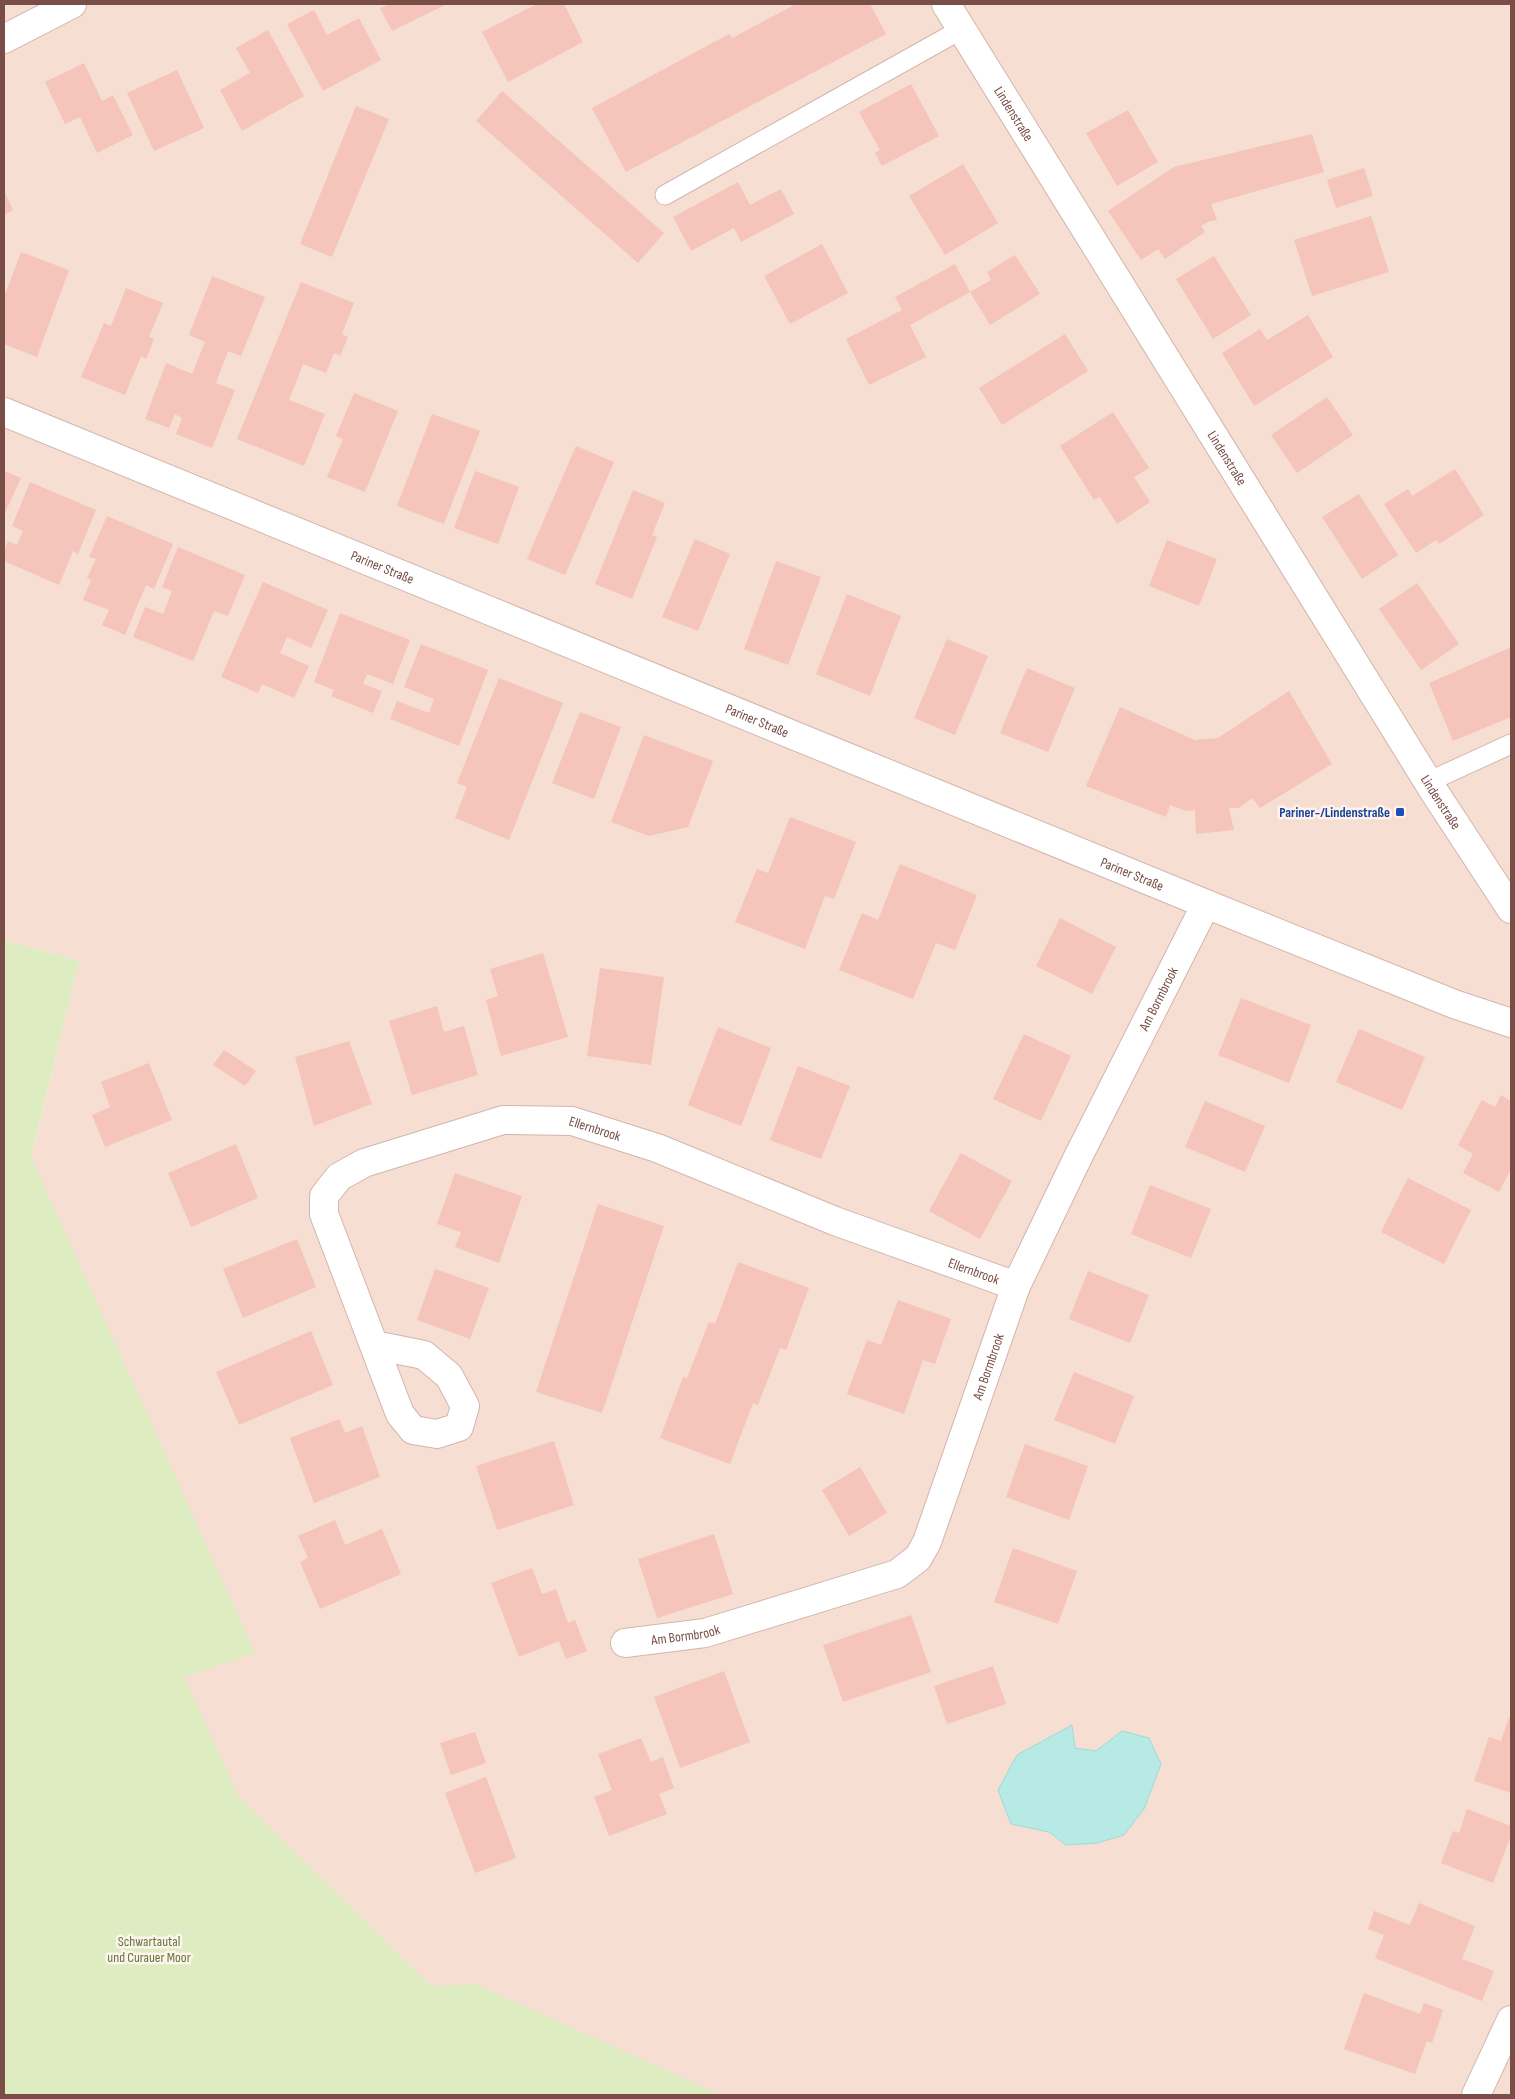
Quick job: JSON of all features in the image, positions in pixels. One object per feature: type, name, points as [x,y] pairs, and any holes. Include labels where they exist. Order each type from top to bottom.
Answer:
[{"type":"street","points":[[4,39],[69,4]]},
{"type":"street","name":"Lindenstraße","points":[[946,4],[1428,782],[1511,909]]},
{"type":"street","name":"Pariner Straße","points":[[4,412],[1206,904],[1454,1004],[1511,1024]]},
{"type":"street","name":"Am Bormbrook","points":[[625,1643],[705,1633],[897,1574],[918,1558],[926,1542],[1016,1286],[1078,1157],[1206,904]]},
{"type":"street","name":"Ellernbrook","points":[[374,1345],[324,1214],[324,1196],[339,1177],[364,1163],[504,1120],[572,1121],[657,1148],[835,1221],[1016,1286]]},
{"type":"street","points":[[1476,2095],[1511,2020]]},
{"type":"lane","points":[[665,195],[962,29]]},
{"type":"lane","points":[[1428,782],[1511,744]]},
{"type":"shaded area","points":[[4,4],[1511,4],[1511,2095],[541,2095],[168,1727],[4,1255],[32,1154],[79,961],[4,940]]},
{"type":"green space","name":"Schwartautal und Curauer Moor","points":[[4,940],[79,961],[31,1157],[255,1653],[184,1677],[239,1797],[431,1986],[475,1984],[721,2095],[4,2095]]},
{"type":"water","points":[[1072,1725],[1075,1748],[1096,1751],[1122,1731],[1149,1738],[1161,1764],[1144,1809],[1124,1835],[1097,1843],[1066,1845],[1049,1832],[1011,1824],[998,1790],[1017,1755]]},
{"type":"building","points":[[390,4],[447,4],[392,31],[380,8]]},
{"type":"building","points":[[537,4],[564,4],[583,42],[508,82],[482,32]]},
{"type":"building","points":[[796,4],[870,4],[886,34],[626,172],[592,108],[729,34],[732,38]]},
{"type":"building","points":[[314,10],[327,35],[359,18],[381,60],[323,91],[287,24]]},
{"type":"building","points":[[268,30],[304,96],[242,131],[220,90],[250,73],[236,48]]},
{"type":"building","points":[[84,63],[102,101],[113,95],[133,135],[97,153],[80,117],[65,124],[45,82]]},
{"type":"building","points":[[177,70],[204,128],[154,151],[127,93]]},
{"type":"building","points":[[911,84],[939,136],[882,166],[875,153],[880,150],[859,112]]},
{"type":"building","points":[[502,91],[664,233],[638,263],[476,121]]},
{"type":"building","points":[[356,106],[389,119],[332,257],[300,244]]},
{"type":"building","points":[[1128,110],[1158,162],[1117,186],[1086,133]]},
{"type":"building","points":[[1312,134],[1324,172],[1211,204],[1217,220],[1210,221],[1201,226],[1205,232],[1165,259],[1158,249],[1141,260],[1108,211],[1174,167]]},
{"type":"building","points":[[963,164],[998,223],[945,255],[909,196]]},
{"type":"building","points":[[1364,168],[1373,196],[1336,208],[1327,180]]},
{"type":"building","points":[[738,182],[750,205],[781,189],[794,214],[741,242],[734,228],[691,251],[673,217]]},
{"type":"building","points":[[4,191],[13,210],[4,215]]},
{"type":"building","points":[[1371,216],[1389,272],[1312,296],[1294,240]]},
{"type":"building","points":[[822,244],[848,293],[790,324],[764,276]]},
{"type":"building","points":[[21,252],[69,270],[37,357],[4,344],[4,297]]},
{"type":"building","points":[[1015,255],[1040,294],[990,325],[970,292],[991,280],[987,272]]},
{"type":"building","points":[[1214,256],[1251,315],[1213,339],[1176,279]]},
{"type":"building","points":[[955,264],[970,292],[910,325],[926,357],[869,385],[846,339],[902,310],[895,297]]},
{"type":"building","points":[[212,276],[265,297],[241,356],[228,351],[216,383],[235,390],[212,448],[176,434],[182,418],[175,414],[169,428],[145,419],[166,363],[192,374],[205,342],[189,335]]},
{"type":"building","points":[[301,282],[354,303],[342,334],[348,337],[340,356],[334,353],[326,373],[303,364],[289,400],[325,414],[304,466],[237,439]]},
{"type":"building","points":[[126,288],[163,303],[149,337],[154,339],[146,359],[141,356],[125,395],[81,377],[104,323],[111,326]]},
{"type":"building","points":[[1308,315],[1333,357],[1254,406],[1222,353],[1260,329],[1267,340]]},
{"type":"building","points":[[1065,334],[1088,371],[1002,425],[979,388]]},
{"type":"building","points":[[354,393],[398,411],[365,492],[327,477],[343,439],[336,436]]},
{"type":"building","points":[[1327,397],[1353,435],[1297,473],[1271,435]]},
{"type":"building","points":[[1113,412],[1149,468],[1134,477],[1150,502],[1117,524],[1100,497],[1094,500],[1060,446]]},
{"type":"building","points":[[432,414],[480,431],[444,524],[397,506]]},
{"type":"building","points":[[576,446],[614,462],[565,575],[527,559]]},
{"type":"building","points":[[1455,469],[1484,515],[1439,544],[1436,540],[1416,553],[1384,504],[1408,489],[1412,496]]},
{"type":"building","points":[[4,471],[21,478],[4,515]]},
{"type":"building","points":[[475,471],[519,487],[498,544],[454,528]]},
{"type":"building","points":[[30,482],[96,510],[78,554],[73,551],[59,585],[4,561],[4,552],[8,541],[17,545],[23,531],[12,526]]},
{"type":"building","points":[[633,490],[665,503],[652,535],[657,537],[632,599],[595,584]]},
{"type":"building","points":[[1359,494],[1398,555],[1362,579],[1322,517]]},
{"type":"building","points":[[107,516],[173,544],[154,589],[146,585],[125,635],[102,625],[109,610],[83,600],[91,580],[87,578],[96,559],[89,557]]},
{"type":"building","points":[[695,539],[730,554],[698,631],[662,617]]},
{"type":"building","points":[[1167,540],[1217,559],[1199,606],[1149,586]]},
{"type":"building","points":[[178,547],[245,575],[228,616],[214,611],[193,661],[133,637],[145,607],[163,614],[172,591],[162,587]]},
{"type":"building","points":[[776,561],[821,577],[788,665],[744,649]]},
{"type":"building","points":[[263,582],[328,610],[311,648],[287,637],[280,653],[309,666],[294,698],[262,684],[258,693],[221,677]]},
{"type":"building","points":[[1417,583],[1459,644],[1421,670],[1379,609]]},
{"type":"building","points":[[847,594],[901,616],[870,696],[816,674]]},
{"type":"building","points":[[340,613],[410,640],[393,684],[367,674],[363,684],[382,691],[373,713],[331,696],[334,690],[314,682]]},
{"type":"building","points":[[947,639],[988,656],[955,735],[914,718]]},
{"type":"building","points":[[421,644],[488,670],[459,746],[390,719],[397,701],[429,713],[434,699],[404,687]]},
{"type":"building","points":[[1511,647],[1511,717],[1453,741],[1429,683]]},
{"type":"building","points":[[1027,668],[1075,688],[1048,752],[1000,733]]},
{"type":"building","points":[[499,678],[563,703],[509,840],[455,818],[467,787],[457,783]]},
{"type":"building","points":[[1289,691],[1332,764],[1260,808],[1252,798],[1239,808],[1229,808],[1234,830],[1196,834],[1195,810],[1186,811],[1170,805],[1166,817],[1086,786],[1120,707],[1195,740],[1218,738]]},
{"type":"building","points":[[580,712],[621,727],[594,799],[552,783]]},
{"type":"building","points":[[644,735],[713,761],[688,827],[649,836],[611,822]]},
{"type":"building","points":[[790,817],[856,842],[834,899],[825,896],[805,949],[735,922],[757,869],[768,873]]},
{"type":"building","points":[[900,864],[977,895],[955,950],[936,943],[913,999],[839,970],[862,913],[878,920]]},
{"type":"building","points":[[1060,918],[1116,947],[1092,994],[1036,966]]},
{"type":"building","points":[[543,953],[568,1037],[501,1056],[486,1000],[498,996],[490,969]]},
{"type":"building","points":[[600,968],[664,977],[651,1065],[587,1056]]},
{"type":"building","points":[[1241,998],[1311,1025],[1289,1083],[1218,1055]]},
{"type":"building","points":[[437,1006],[444,1032],[464,1026],[478,1075],[412,1095],[389,1021]]},
{"type":"building","points":[[718,1027],[771,1048],[741,1126],[688,1105]]},
{"type":"building","points":[[1359,1029],[1425,1057],[1402,1110],[1336,1082]]},
{"type":"building","points":[[1024,1034],[1071,1056],[1041,1121],[993,1099]]},
{"type":"building","points":[[349,1041],[372,1104],[314,1126],[295,1057]]},
{"type":"building","points":[[224,1050],[256,1071],[245,1086],[213,1065]]},
{"type":"building","points":[[149,1063],[172,1120],[105,1147],[92,1115],[110,1107],[101,1082]]},
{"type":"building","points":[[798,1066],[850,1086],[821,1159],[770,1140]]},
{"type":"building","points":[[1501,1095],[1511,1101],[1511,1169],[1499,1192],[1463,1173],[1473,1154],[1458,1145],[1482,1100],[1495,1107]]},
{"type":"building","points":[[1205,1101],[1265,1126],[1245,1172],[1185,1147]]},
{"type":"building","points":[[236,1144],[258,1198],[191,1227],[168,1173]]},
{"type":"building","points":[[961,1153],[1012,1181],[980,1239],[929,1211]]},
{"type":"building","points":[[455,1173],[522,1196],[499,1263],[455,1247],[461,1232],[437,1224]]},
{"type":"building","points":[[1408,1178],[1471,1210],[1444,1264],[1381,1232]]},
{"type":"building","points":[[1150,1185],[1211,1209],[1191,1258],[1131,1234]]},
{"type":"building","points":[[598,1204],[664,1226],[602,1413],[536,1392]]},
{"type":"building","points":[[297,1239],[316,1287],[243,1318],[223,1269]]},
{"type":"building","points":[[738,1262],[809,1288],[786,1350],[780,1348],[758,1405],[753,1403],[730,1464],[660,1438],[683,1377],[687,1378],[709,1322],[715,1324]]},
{"type":"building","points":[[435,1269],[489,1288],[470,1339],[417,1320]]},
{"type":"building","points":[[1088,1271],[1149,1295],[1130,1343],[1069,1319]]},
{"type":"building","points":[[898,1300],[951,1319],[935,1364],[923,1360],[904,1414],[847,1394],[867,1340],[881,1345]]},
{"type":"building","points":[[311,1331],[333,1385],[239,1425],[216,1372]]},
{"type":"building","points":[[1074,1372],[1134,1396],[1115,1444],[1054,1420]]},
{"type":"building","points":[[339,1419],[345,1433],[362,1426],[380,1477],[314,1503],[290,1438]]},
{"type":"building","points":[[554,1441],[574,1505],[497,1530],[476,1466]]},
{"type":"building","points":[[1025,1444],[1088,1466],[1069,1520],[1006,1497]]},
{"type":"building","points":[[860,1467],[887,1513],[849,1536],[822,1490]]},
{"type":"building","points":[[335,1520],[345,1545],[382,1529],[401,1574],[320,1609],[300,1562],[308,1558],[298,1536]]},
{"type":"building","points":[[714,1534],[733,1594],[657,1618],[638,1559]]},
{"type":"building","points":[[1013,1548],[1077,1571],[1058,1624],[994,1602]]},
{"type":"building","points":[[532,1568],[542,1594],[556,1589],[568,1623],[575,1620],[587,1651],[566,1659],[559,1641],[519,1657],[491,1583]]},
{"type":"building","points":[[911,1615],[931,1672],[843,1702],[823,1645]]},
{"type":"building","points":[[993,1666],[1006,1704],[947,1724],[934,1686]]},
{"type":"building","points":[[724,1671],[750,1742],[680,1768],[654,1697]]},
{"type":"building","points":[[1509,1718],[1511,1718],[1511,1793],[1474,1781],[1489,1737],[1501,1741]]},
{"type":"building","points":[[475,1732],[486,1763],[451,1775],[440,1743]]},
{"type":"building","points":[[641,1738],[651,1762],[663,1757],[674,1788],[659,1794],[667,1814],[609,1836],[594,1797],[612,1790],[598,1754]]},
{"type":"building","points":[[486,1777],[516,1858],[475,1873],[445,1793]]},
{"type":"building","points":[[1467,1809],[1511,1826],[1511,1835],[1493,1883],[1441,1863],[1453,1831],[1459,1833]]},
{"type":"building","points":[[1419,1903],[1475,1926],[1462,1959],[1494,1971],[1482,2001],[1375,1958],[1384,1935],[1368,1929],[1374,1911],[1410,1925]]},
{"type":"building","points":[[1364,1993],[1420,2014],[1424,2003],[1443,2010],[1432,2043],[1427,2041],[1415,2074],[1344,2049]]},
{"type":"place","name":"Pariner-/Lindenstraße","points":[[1400,812]]}]
